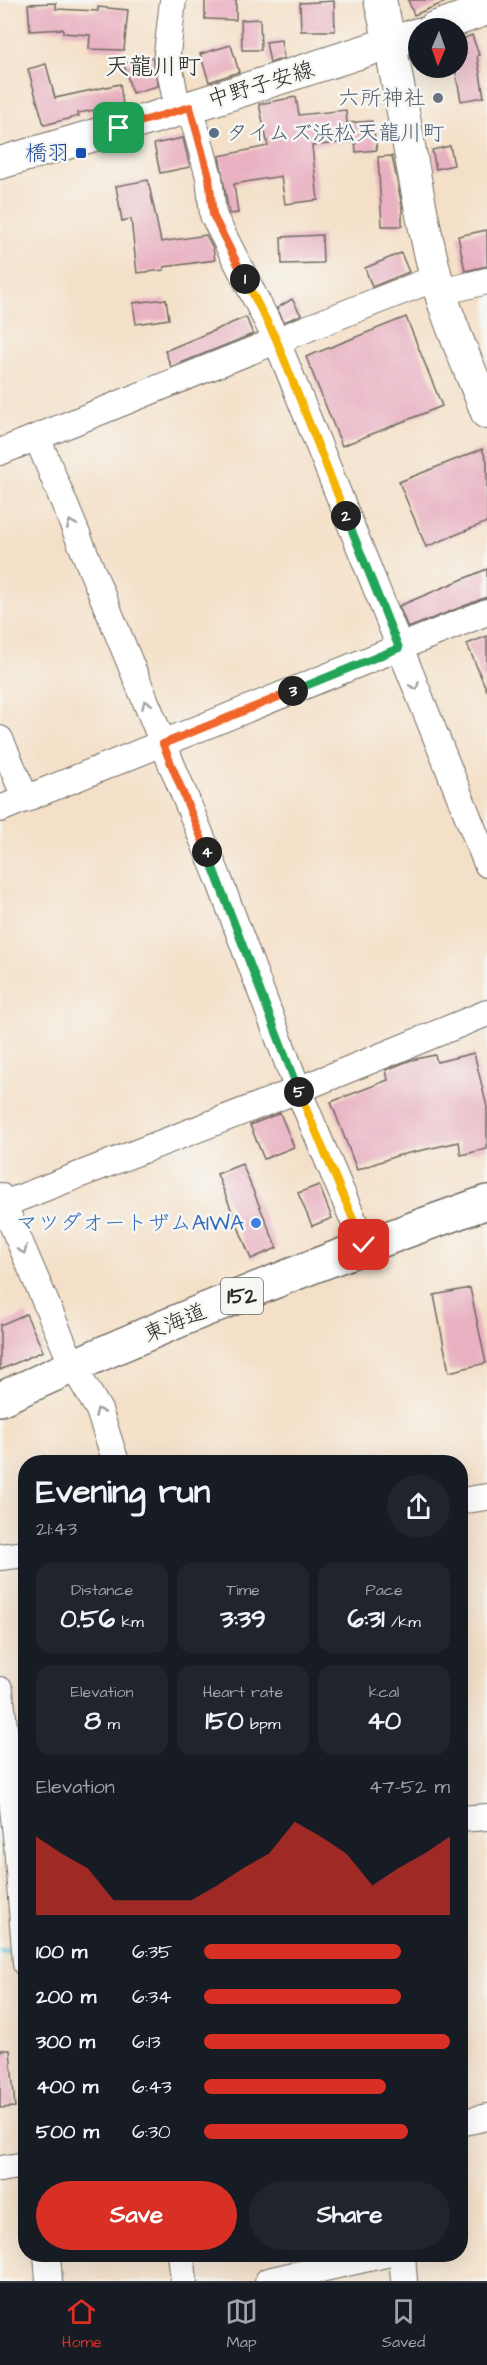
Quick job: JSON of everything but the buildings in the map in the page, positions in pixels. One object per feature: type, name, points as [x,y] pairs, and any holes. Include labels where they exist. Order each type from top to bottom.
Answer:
[{"type":"highway","name":"東海道","points":[[0,1399],[73,1366],[364,1245],[487,1202]]},
{"type":"main road","points":[[380,0],[405,39],[419,207],[439,285],[487,413]]},
{"type":"main road","points":[[462,18],[487,9]]},
{"type":"main road","name":"中野子安線","points":[[0,164],[405,39]]},
{"type":"street","points":[[173,0],[167,54],[209,177],[213,215],[276,339],[487,864]]},
{"type":"street","points":[[0,452],[276,339],[439,285],[487,281]]},
{"type":"street","points":[[37,437],[218,877],[298,1090],[364,1245]]},
{"type":"street","points":[[0,809],[487,612]]},
{"type":"street","points":[[0,739],[26,799]]},
{"type":"street","points":[[114,1455],[99,1410],[73,1366],[2,1200],[298,1090],[487,1013]]},
{"type":"street","points":[[468,1500],[487,1497]]},
{"type":"street","points":[[0,1557],[18,1555]]},
{"type":"street","points":[[0,1690],[18,1885]]},
{"type":"street","points":[[468,1818],[487,1817]]},
{"type":"street","points":[[468,2121],[487,2117]]},
{"type":"street","points":[[0,2169],[18,2166]]},
{"type":"street","points":[[48,2262],[50,2281]]},
{"type":"street","points":[[182,2262],[184,2281]]},
{"type":"street","points":[[268,2281],[351,2262]]},
{"type":"street","points":[[403,2262],[404,2281]]},
{"type":"waterway","points":[[0,1951],[8,1951]]},
{"type":"place","name":"六所神社","points":[[438,98]]},
{"type":"place","name":"タイムズ浜松天龍川町","points":[[214,133]]},
{"type":"place","name":"橋羽","points":[[81,153]]},
{"type":"place","name":"マツダオートザムAIWA","points":[[256,1223]]},
{"type":"district","name":"天龍川町","points":[[153,67]]},
{"type":"route","points":[[119,128],[190,107],[209,177],[213,215],[276,339],[399,648],[163,744],[218,877],[298,1090],[364,1245]]}]
